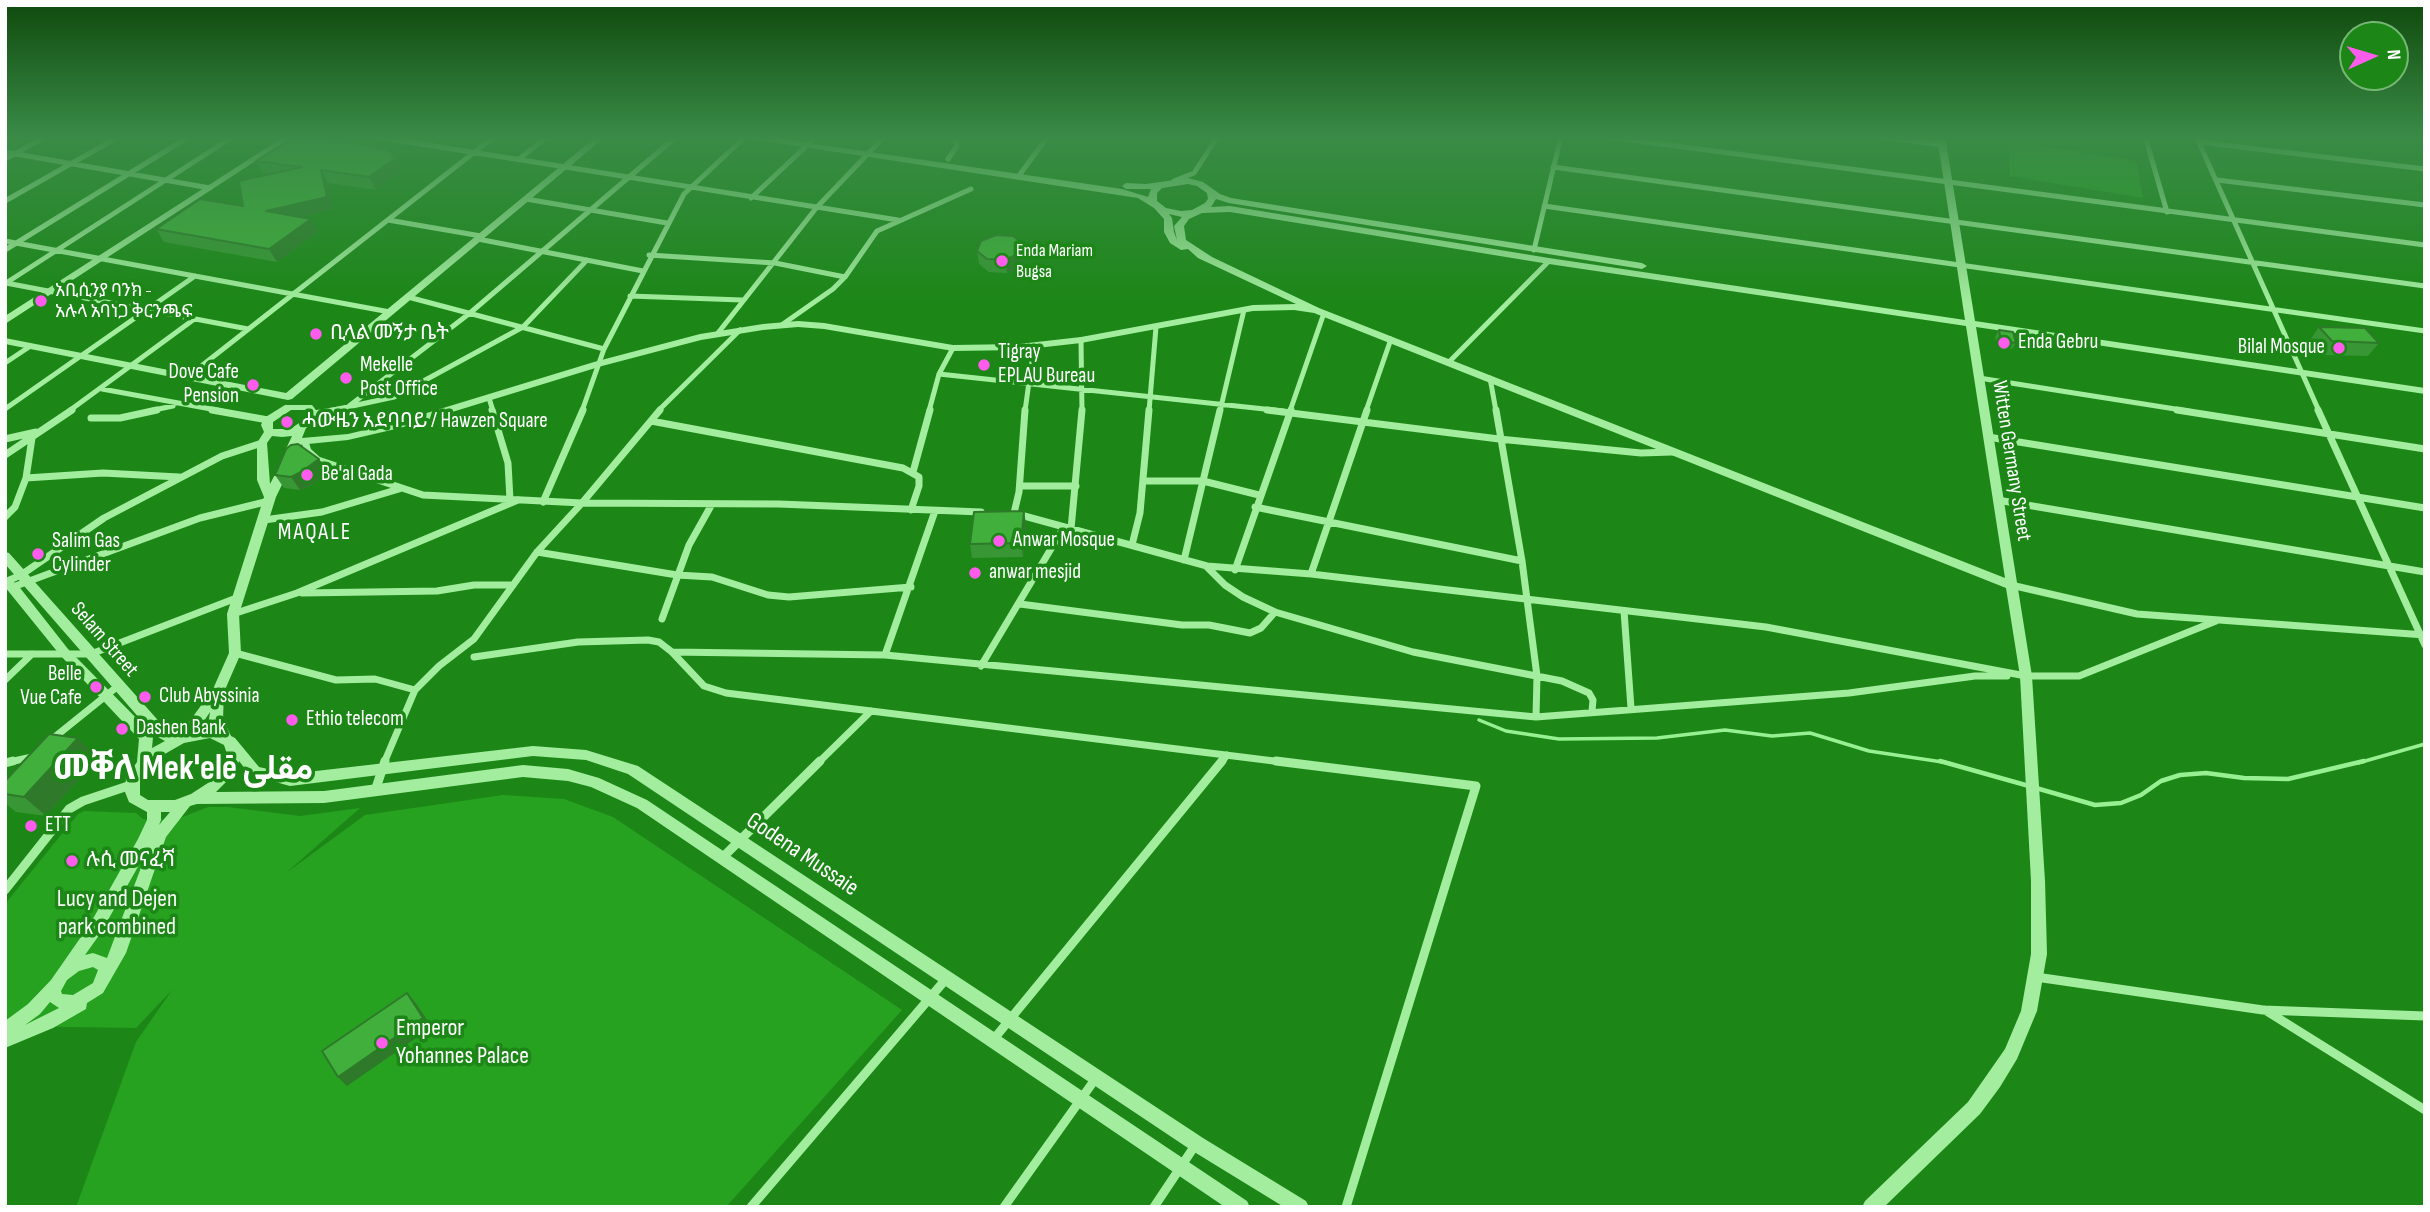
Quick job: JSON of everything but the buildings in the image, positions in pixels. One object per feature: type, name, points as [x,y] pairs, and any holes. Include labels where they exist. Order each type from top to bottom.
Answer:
[{"type":"street","points":[[5,250],[99,193]]},
{"type":"street","points":[[5,283],[146,193]]},
{"type":"street","points":[[5,321],[203,193]]},
{"type":"street","points":[[186,378],[423,193]]},
{"type":"street","points":[[270,499],[262,480],[262,443],[269,426],[288,402],[390,312],[534,193]]},
{"type":"street","points":[[344,410],[470,313],[613,193]]},
{"type":"street","points":[[544,502],[591,390],[604,349],[649,255],[688,193]]},
{"type":"street","points":[[718,193],[898,220]]},
{"type":"street","points":[[751,198],[757,193]]},
{"type":"street","points":[[718,333],[831,193]]},
{"type":"street","points":[[783,324],[825,296],[845,276],[877,231],[963,193]]},
{"type":"street","points":[[1126,193],[1145,198],[1168,218],[1173,241],[1320,312],[2011,585],[2137,614],[2422,636]]},
{"type":"street","points":[[1154,193],[1151,195],[1157,207],[1175,213],[1230,209],[1534,250],[1737,285]]},
{"type":"street","points":[[1208,259],[1182,241],[1178,230],[1181,221],[1211,202],[1210,193]]},
{"type":"street","points":[[1212,193],[1229,200],[1549,261],[1969,319],[2300,369],[2425,391]]},
{"type":"street","points":[[1534,250],[1547,193]]},
{"type":"street","points":[[1736,193],[2425,286]]},
{"type":"street","name":"Witten Germany Street","points":[[1871,1207],[1974,1108],[1994,1080],[2021,1033],[2029,1011],[2035,977],[2039,922],[2026,676],[1949,193]]},
{"type":"street","points":[[2029,193],[2425,245]]},
{"type":"street","points":[[2161,193],[2167,212]]},
{"type":"street","points":[[2222,193],[2425,645]]},
{"type":"street","points":[[2321,193],[2425,205]]},
{"type":"street","points":[[526,199],[667,223]]},
{"type":"street","points":[[1544,206],[2425,331]]},
{"type":"street","points":[[388,220],[643,271]]},
{"type":"street","points":[[5,241],[390,312]]},
{"type":"street","points":[[649,255],[775,263],[845,276]]},
{"type":"street","points":[[314,414],[344,410],[394,397],[523,327],[587,260]]},
{"type":"street","points":[[1449,362],[1549,261]]},
{"type":"street","points":[[5,409],[195,276]]},
{"type":"street","points":[[5,283],[248,329]]},
{"type":"street","points":[[1184,560],[1221,405],[1248,309],[1263,297],[1261,285]]},
{"type":"street","points":[[630,296],[742,300]]},
{"type":"street","points":[[408,297],[604,349]]},
{"type":"street","points":[[299,442],[348,437],[396,426],[598,364],[718,333],[783,324],[824,326],[953,348],[1034,346],[1081,340],[1248,309],[1294,307],[1320,312]]},
{"type":"street","points":[[1236,570],[1320,312]]},
{"type":"street","points":[[5,455],[102,389],[193,320]]},
{"type":"street","points":[[1132,545],[1140,513],[1156,327]]},
{"type":"street","points":[[375,791],[415,690],[439,666],[474,639],[537,552],[582,503],[666,402],[740,330]]},
{"type":"street","points":[[1311,574],[1391,339]]},
{"type":"street","points":[[981,666],[1067,528],[1076,486],[1082,426],[1081,340]]},
{"type":"street","points":[[5,341],[132,366],[288,402],[308,407],[314,414]]},
{"type":"street","points":[[1014,513],[1020,486],[1027,383],[1034,346]]},
{"type":"street","points":[[5,363],[29,347]]},
{"type":"street","points":[[913,472],[939,374],[953,348]]},
{"type":"street","points":[[2300,369],[2425,383]]},
{"type":"street","points":[[939,374],[1289,412],[1499,439],[1642,453],[1674,452]]},
{"type":"street","points":[[1490,378],[1522,561],[1537,676],[1536,718]]},
{"type":"street","points":[[1979,378],[2425,449]]},
{"type":"street","points":[[102,389],[269,426],[282,434],[301,428],[312,420],[314,414]]},
{"type":"street","points":[[489,398],[508,463],[510,500]]},
{"type":"street","points":[[91,418],[120,418],[177,405]]},
{"type":"street","points":[[651,421],[742,436],[913,472],[919,477],[919,486],[911,510]]},
{"type":"street","points":[[183,737],[218,691],[235,653],[233,614],[270,499],[299,442],[301,428]]},
{"type":"street","points":[[5,439],[41,432]]},
{"type":"street","points":[[1988,437],[2425,508]]},
{"type":"street","points":[[5,517],[15,507],[26,478],[32,438]]},
{"type":"street","points":[[299,442],[318,460],[423,495],[544,502],[712,504],[990,513]]},
{"type":"street","points":[[13,581],[104,518],[222,456],[262,443]]},
{"type":"street","points":[[26,478],[103,473],[181,477]]},
{"type":"street","points":[[1143,481],[1203,481],[1259,495]]},
{"type":"street","points":[[1020,486],[1076,486]]},
{"type":"street","points":[[264,520],[321,512],[399,489]]},
{"type":"street","points":[[13,581],[187,523],[270,499]]},
{"type":"street","points":[[233,614],[297,593],[519,500]]},
{"type":"street","points":[[1996,500],[2425,572]]},
{"type":"street","points":[[662,619],[689,545],[712,504]]},
{"type":"street","points":[[1255,507],[1522,561]]},
{"type":"street","points":[[885,656],[935,511]]},
{"type":"street","points":[[1003,513],[1014,513],[1207,566],[1311,574],[1840,639],[2026,676]]},
{"type":"street","points":[[537,552],[677,575],[712,577],[768,595],[789,597],[911,587]]},
{"type":"street","name":"Selam Street","points":[[5,556],[13,581],[64,652],[146,737],[144,762]]},
{"type":"street","points":[[1207,566],[1225,585],[1275,612],[1401,649],[1562,681],[1588,692],[1593,700],[1592,710]]},
{"type":"street","name":"Selam Street","points":[[13,581],[91,654],[159,731],[169,737],[183,737]]},
{"type":"street","points":[[297,593],[437,591],[474,585],[513,585]]},
{"type":"street","points":[[5,654],[91,654],[239,596]]},
{"type":"street","points":[[1020,604],[1182,625],[1209,625],[1250,633],[1261,628],[1275,612]]},
{"type":"street","points":[[1624,611],[1631,708]]},
{"type":"street","points":[[672,652],[885,656],[1536,718],[1592,710],[1849,693],[1975,676],[2079,676],[2216,621]]},
{"type":"street","points":[[474,657],[593,640],[648,640],[659,642],[672,652],[704,686],[712,690],[1476,786],[1346,1207]]},
{"type":"street","points":[[235,653],[335,680],[375,679],[415,690]]},
{"type":"street","points":[[5,680],[32,654]]},
{"type":"street","points":[[23,767],[105,693],[118,686]]},
{"type":"street","points":[[5,1041],[62,1015],[99,985],[118,953],[160,834],[191,800],[216,785],[229,770],[234,754],[216,719],[218,691]]},
{"type":"street","points":[[722,859],[871,712]]},
{"type":"street","points":[[228,740],[211,733],[183,737],[160,748],[144,762],[131,785],[131,792],[139,803],[154,808],[191,800],[299,799],[509,772],[568,775],[607,787],[642,804],[1241,1207]]},
{"type":"street","name":"Godena Mussaie","points":[[228,740],[255,771],[290,780],[381,771],[513,752],[551,751],[586,755],[647,777],[946,979],[1011,1018],[1197,1144],[1300,1207]]},
{"type":"street","points":[[993,1041],[1227,755]]},
{"type":"street","points":[[5,763],[32,757]]},
{"type":"street","points":[[5,890],[69,809],[83,800],[131,785]]},
{"type":"street","points":[[5,1030],[34,1009],[95,929],[144,842],[154,820],[154,808]]},
{"type":"street","points":[[97,960],[106,968],[99,985],[75,1002],[62,1002],[54,997],[59,979],[79,963],[97,960]]},
{"type":"street","points":[[2035,977],[2263,1010],[2425,1016]]},
{"type":"street","points":[[751,1207],[946,979]]},
{"type":"street","points":[[2263,1010],[2425,1110]]},
{"type":"street","points":[[1004,1207],[1096,1077]]},
{"type":"street","points":[[1154,1207],[1197,1144]]},
{"type":"green space","points":[[2110,193],[2142,193],[2143,198]]},
{"type":"green space","name":"Lucy and Dejen park combined","points":[[503,795],[564,799],[613,817],[902,1010],[726,1207],[76,1207],[136,1042],[172,990],[136,1028],[5,1026],[5,904],[78,814],[84,811],[136,813],[143,819],[154,820],[180,818],[208,807],[300,816],[360,808],[286,873],[365,815]]},
{"type":"waterway","points":[[1479,720],[1506,731],[1559,739],[1657,738],[1725,730],[1772,736],[1810,733],[1869,751],[1945,762]]},
{"type":"waterway","points":[[2358,763],[2425,744]]},
{"type":"waterway","points":[[1940,761],[1945,762]]},
{"type":"waterway","points":[[2036,788],[2095,805],[2121,803],[2141,795],[2161,781],[2180,775],[2206,773],[2244,778],[2288,779],[2364,761]]},
{"type":"waterway","points":[[1945,762],[1949,763]]},
{"type":"waterway","points":[[1945,762],[2029,786]]},
{"type":"place","name":"Enda Mariam Bugsa","points":[[1002,261]]},
{"type":"place","name":"አቢሲንያ ባንክ - አሉላ አባነጋ ቅርንጫፍ","points":[[41,301]]},
{"type":"place","name":"ቢላል መኝታ ቤት","points":[[316,334]]},
{"type":"place","name":"Enda Gebru","points":[[2004,343]]},
{"type":"place","name":"Bilal Mosque","points":[[2339,348]]},
{"type":"place","name":"Tigray EPLAU Bureau","points":[[984,365]]},
{"type":"place","name":"Mekelle Post Office","points":[[346,378]]},
{"type":"place","name":"Dove Cafe Pension","points":[[253,385]]},
{"type":"place","name":"ሓውዜን አደባባይ / Hawzen Square","points":[[287,422]]},
{"type":"place","name":"Be'al Gada","points":[[307,475]]},
{"type":"place","name":"Anwar Mosque","points":[[999,541]]},
{"type":"place","name":"Salim Gas Cylinder","points":[[38,554]]},
{"type":"place","name":"anwar mesjid","points":[[975,573]]},
{"type":"place","name":"Belle Vue Cafe","points":[[96,687]]},
{"type":"place","name":"Club Abyssinia","points":[[145,697]]},
{"type":"place","name":"Ethio telecom","points":[[292,720]]},
{"type":"place","name":"Dashen Bank","points":[[122,729]]},
{"type":"place","name":"ETT","points":[[31,826]]},
{"type":"place","name":"ሉሲ መናፈሻ","points":[[72,861]]},
{"type":"place","name":"Emperor Yohannes Palace","points":[[382,1043]]},
{"type":"district","name":"MAQALE","points":[[315,533]]},
{"type":"district","name":"መቐለ Mek'elē مقلى","points":[[183,770]]}]
